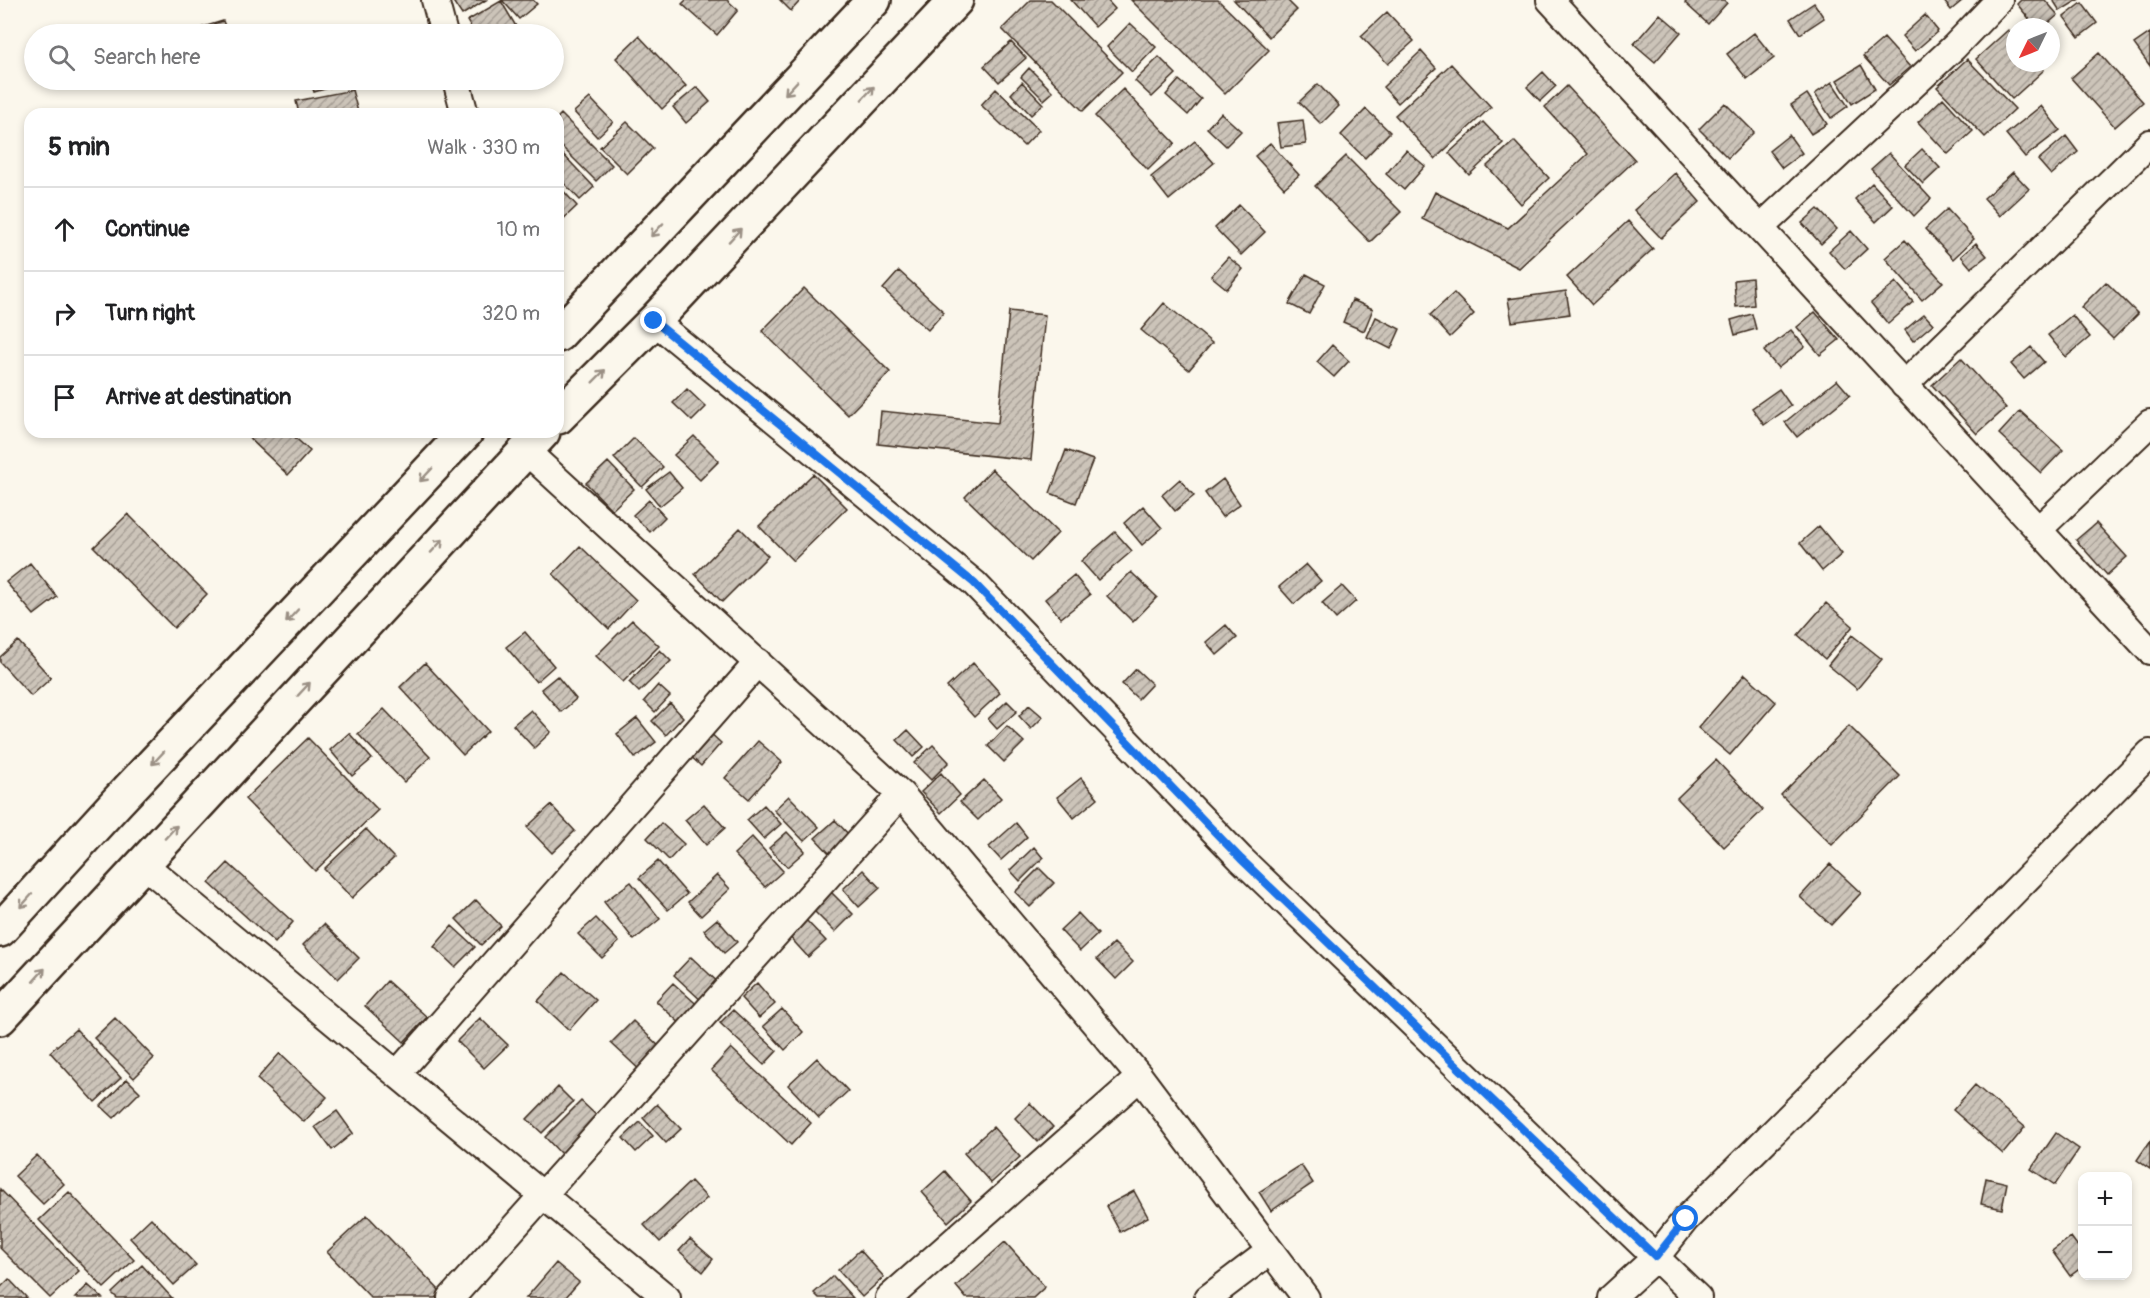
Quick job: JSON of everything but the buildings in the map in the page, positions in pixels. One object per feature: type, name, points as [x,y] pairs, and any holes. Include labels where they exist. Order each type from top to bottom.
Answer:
[{"type":"highway","points":[[564,328],[874,0]]},
{"type":"highway","points":[[564,411],[654,321],[956,0]]},
{"type":"highway","points":[[0,930],[117,801],[460,438]]},
{"type":"highway","points":[[0,1018],[534,441]]},
{"type":"street","points":[[435,0],[441,24]]},
{"type":"street","points":[[1550,0],[2150,651]]},
{"type":"street","points":[[1760,228],[1954,47],[1999,0]]},
{"type":"street","points":[[459,90],[463,108]]},
{"type":"street","points":[[1904,385],[2150,143]]},
{"type":"street","points":[[654,321],[974,583],[1241,859],[1698,1298]]},
{"type":"street","points":[[2038,530],[2150,423]]},
{"type":"street","points":[[534,441],[758,662],[901,794],[1140,1077],[1305,1298]]},
{"type":"street","points":[[398,1074],[758,662]]},
{"type":"street","points":[[1611,1298],[1656,1257],[1686,1219],[1947,960],[2150,753]]},
{"type":"street","points":[[451,1298],[901,794]]},
{"type":"street","points":[[142,863],[667,1298]]},
{"type":"street","points":[[889,1298],[1140,1077]]},
{"type":"street","points":[[1208,1298],[1270,1251]]},
{"type":"route","points":[[654,321],[974,583],[1241,859],[1656,1257],[1686,1219]]}]
